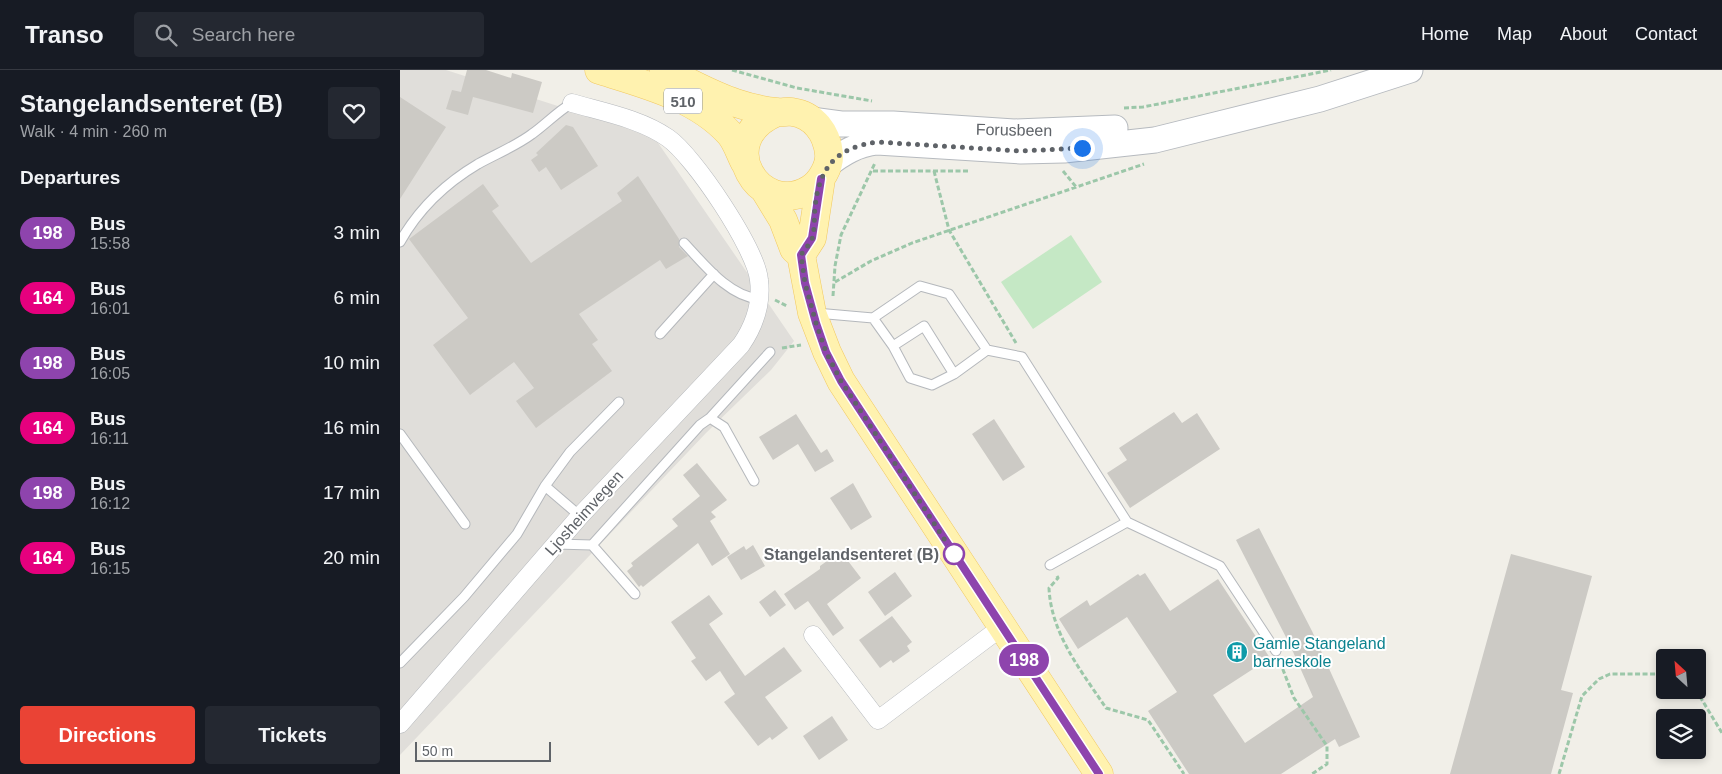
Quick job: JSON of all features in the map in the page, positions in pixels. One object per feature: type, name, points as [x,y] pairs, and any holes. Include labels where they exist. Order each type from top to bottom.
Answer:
[{"type":"main road","name":"510","points":[[598,70],[646,85],[706,112],[730,134],[752,178],[764,189],[783,220],[794,248],[801,255],[824,314],[826,352],[841,381],[1099,774]]},
{"type":"main road","name":"510","points":[[664,70],[736,103],[778,112],[792,112],[811,120]]},
{"type":"main road","name":"Forusbeen","points":[[824,172],[845,150],[862,144],[877,142],[1021,151],[1064,150],[1154,140],[1320,99],[1410,70]]},
{"type":"main road","points":[[745,164],[746,141],[753,128],[764,118],[778,112]]},
{"type":"main road","name":"Forusbeen","points":[[811,120],[841,124],[893,124],[1014,132],[1149,126],[1246,116]]},
{"type":"main road","points":[[801,255],[812,238],[828,143],[822,130],[811,120]]},
{"type":"main road","points":[[764,189],[775,195],[792,196],[810,189],[824,172]]},
{"type":"street","name":"Ljosheimvegen","points":[[400,724],[580,516],[741,345],[754,321],[759,299],[760,281],[753,256],[687,155],[668,138],[635,122],[572,103]]},
{"type":"street","points":[[813,634],[878,720],[1003,626]]},
{"type":"lane","points":[[400,242],[411,222],[431,199],[476,166],[532,134],[557,112],[572,103]]},
{"type":"lane","points":[[684,243],[714,274],[745,298],[759,299]]},
{"type":"lane","points":[[660,334],[714,274]]},
{"type":"lane","points":[[824,314],[873,318],[920,286],[949,294],[987,350],[1022,357],[1127,522],[1220,566],[1276,651]]},
{"type":"lane","points":[[873,318],[893,346],[910,378],[932,385],[954,374],[987,350]]},
{"type":"lane","points":[[893,346],[924,326],[954,374]]},
{"type":"lane","points":[[592,545],[700,425],[710,418],[770,352]]},
{"type":"lane","points":[[400,663],[464,596],[517,534],[544,486],[570,452],[618,402]]},
{"type":"lane","points":[[710,418],[724,427],[754,481]]},
{"type":"lane","points":[[400,434],[465,524]]},
{"type":"lane","points":[[544,486],[580,516]]},
{"type":"lane","points":[[1050,565],[1127,522]]},
{"type":"lane","points":[[556,544],[592,545],[635,594]]},
{"type":"path","points":[[732,70],[796,88],[878,102]]},
{"type":"path","points":[[1114,109],[1143,107],[1331,70]]},
{"type":"path","points":[[824,314],[834,282],[841,235],[876,162]]},
{"type":"path","points":[[834,282],[871,261],[948,230],[1147,163]]},
{"type":"path","points":[[934,171],[948,230],[1008,327],[1022,357]]},
{"type":"path","points":[[770,352],[807,344]]},
{"type":"path","points":[[1050,565],[1058,578],[1049,588],[1050,609],[1070,654],[1106,708],[1148,720],[1184,774]]},
{"type":"path","points":[[1276,651],[1294,698],[1327,746],[1327,764],[1312,774]]},
{"type":"path","points":[[1559,774],[1582,696],[1599,679],[1610,674],[1656,674]]},
{"type":"path","points":[[1701,699],[1722,733]]},
{"type":"shaded area","points":[[400,70],[446,70],[654,137],[794,341],[771,370],[706,433],[400,755]]},
{"type":"green space","points":[[1071,235],[1102,282],[1033,329],[1001,282]]},
{"type":"building","points":[[467,70],[486,70],[511,78],[512,73],[542,82],[533,113],[473,97],[468,115],[446,109],[452,90],[461,92]]},
{"type":"building","points":[[400,97],[446,127],[400,199]]},
{"type":"building","points":[[566,125],[573,127],[598,166],[561,190],[546,167],[539,172],[531,160]]},
{"type":"building","points":[[638,176],[679,239],[679,247],[688,256],[666,269],[660,260],[579,314],[598,340],[592,344],[612,371],[536,428],[516,401],[534,388],[514,362],[470,395],[433,345],[468,318],[409,239],[483,184],[499,206],[492,211],[531,263],[622,201],[617,193]]},
{"type":"building","points":[[1174,412],[1182,423],[1197,413],[1220,449],[1130,508],[1107,473],[1127,460],[1119,448]]},
{"type":"building","points":[[796,414],[821,453],[827,449],[834,461],[815,472],[798,444],[773,460],[759,437]]},
{"type":"building","points":[[994,419],[1025,467],[1003,481],[972,434]]},
{"type":"building","points":[[697,463],[727,500],[711,512],[716,517],[710,521],[730,554],[712,566],[698,543],[643,587],[641,585],[639,587],[627,571],[633,566],[631,563],[678,526],[672,519],[700,496],[683,475]]},
{"type":"building","points":[[853,483],[872,517],[851,530],[830,498]]},
{"type":"building","points":[[1259,528],[1312,631],[1360,737],[1339,747],[1335,739],[1281,774],[1189,774],[1148,711],[1177,692],[1127,617],[1078,649],[1059,619],[1087,600],[1090,606],[1138,574],[1140,576],[1145,573],[1170,611],[1218,579],[1270,658],[1213,695],[1245,743],[1313,697],[1290,645],[1236,540]]},
{"type":"building","points":[[753,545],[765,566],[741,580],[727,557],[744,546],[746,550]]},
{"type":"building","points":[[842,553],[861,578],[827,604],[844,628],[833,636],[808,601],[795,610],[784,594],[820,569],[820,566],[827,561]]},
{"type":"building","points":[[1511,554],[1592,576],[1561,690],[1573,693],[1551,774],[1450,774]]},
{"type":"building","points":[[895,572],[912,596],[885,616],[868,592]]},
{"type":"building","points":[[775,590],[786,605],[770,617],[759,602]]},
{"type":"building","points":[[709,595],[723,614],[709,624],[745,676],[784,647],[802,671],[765,697],[788,728],[772,740],[770,737],[758,746],[724,702],[735,694],[720,671],[706,681],[691,661],[696,658],[671,622]]},
{"type":"building","points":[[892,616],[912,642],[907,646],[910,651],[893,663],[891,660],[880,668],[859,640]]},
{"type":"building","points":[[832,716],[848,740],[819,760],[803,736]]},
{"type":"bus line","name":"198","points":[[821,179],[815,204],[812,238],[801,255],[812,313],[826,352],[841,381],[889,457],[1003,626],[1099,774]]},
{"type":"place","name":"Stangelandsenteret (B)","points":[[954,554]]},
{"type":"place","name":"Gamle Stangeland barneskole","points":[[1237,652]]},
{"type":"route","points":[[954,554],[841,381],[826,352],[812,313],[801,255],[812,238],[815,204],[821,179],[827,166],[845,150],[862,144],[877,142],[1021,151],[1082,148]]}]
